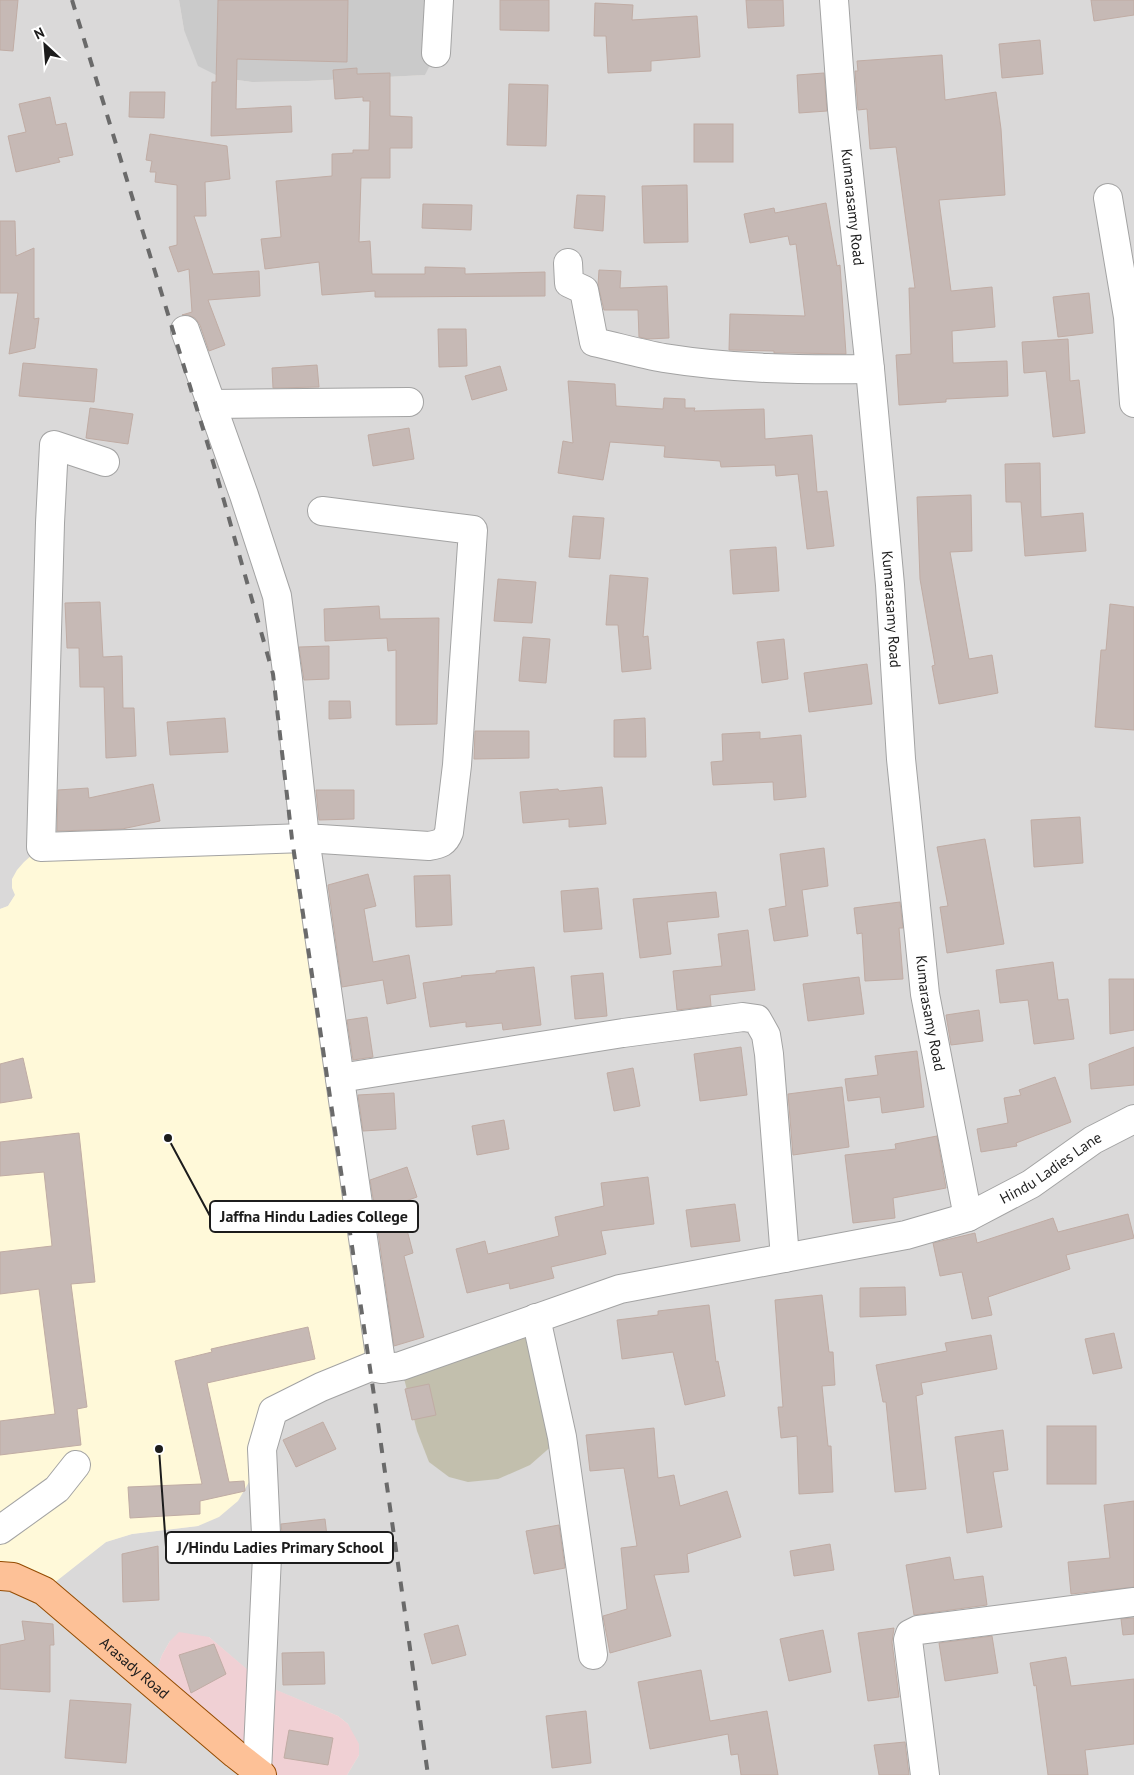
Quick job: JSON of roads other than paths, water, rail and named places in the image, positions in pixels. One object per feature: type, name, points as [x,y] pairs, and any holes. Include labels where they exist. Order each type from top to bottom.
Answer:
[{"type":"main road","name":"Arasady Road","points":[[0,1576],[13,1577],[44,1591],[247,1769]]},
{"type":"street","points":[[436,53],[439,0]]},
{"type":"street","name":"Kumarasamy Road","points":[[834,0],[842,110],[870,369],[890,584],[901,759],[924,994],[968,1217]]},
{"type":"street","points":[[1108,198],[1128,317],[1134,403]]},
{"type":"street","points":[[568,263],[569,283],[584,290],[594,342],[664,358],[746,367],[809,370],[870,369]]},
{"type":"street","points":[[185,330],[244,495],[277,596],[305,838],[382,1369]]},
{"type":"street","points":[[211,404],[409,402]]},
{"type":"street","points":[[105,462],[54,445],[41,847],[305,838],[430,846],[440,844],[446,840],[457,765],[473,530],[322,511]]},
{"type":"street","points":[[340,1078],[743,1016],[757,1019],[766,1035],[769,1054],[785,1258]]},
{"type":"street","name":"Hindu Ladies Lane","points":[[247,1769],[267,1556],[262,1449],[273,1411],[322,1387],[370,1367],[382,1369],[400,1366],[620,1289],[906,1235],[968,1217],[1031,1184],[1094,1140],[1134,1119]]},
{"type":"street","points":[[536,1318],[562,1437],[593,1655]]},
{"type":"street","points":[[0,1530],[57,1489],[76,1465]]},
{"type":"street","points":[[925,1775],[908,1640],[910,1634],[918,1630],[1134,1602]]},
{"type":"railway","points":[[72,0],[211,455],[273,674],[292,839],[428,1775]]},
{"type":"place","name":"Jaffna Hindu Ladies College","points":[[168,1138]]},
{"type":"place","name":"J/Hindu Ladies Primary School","points":[[159,1449]]}]
